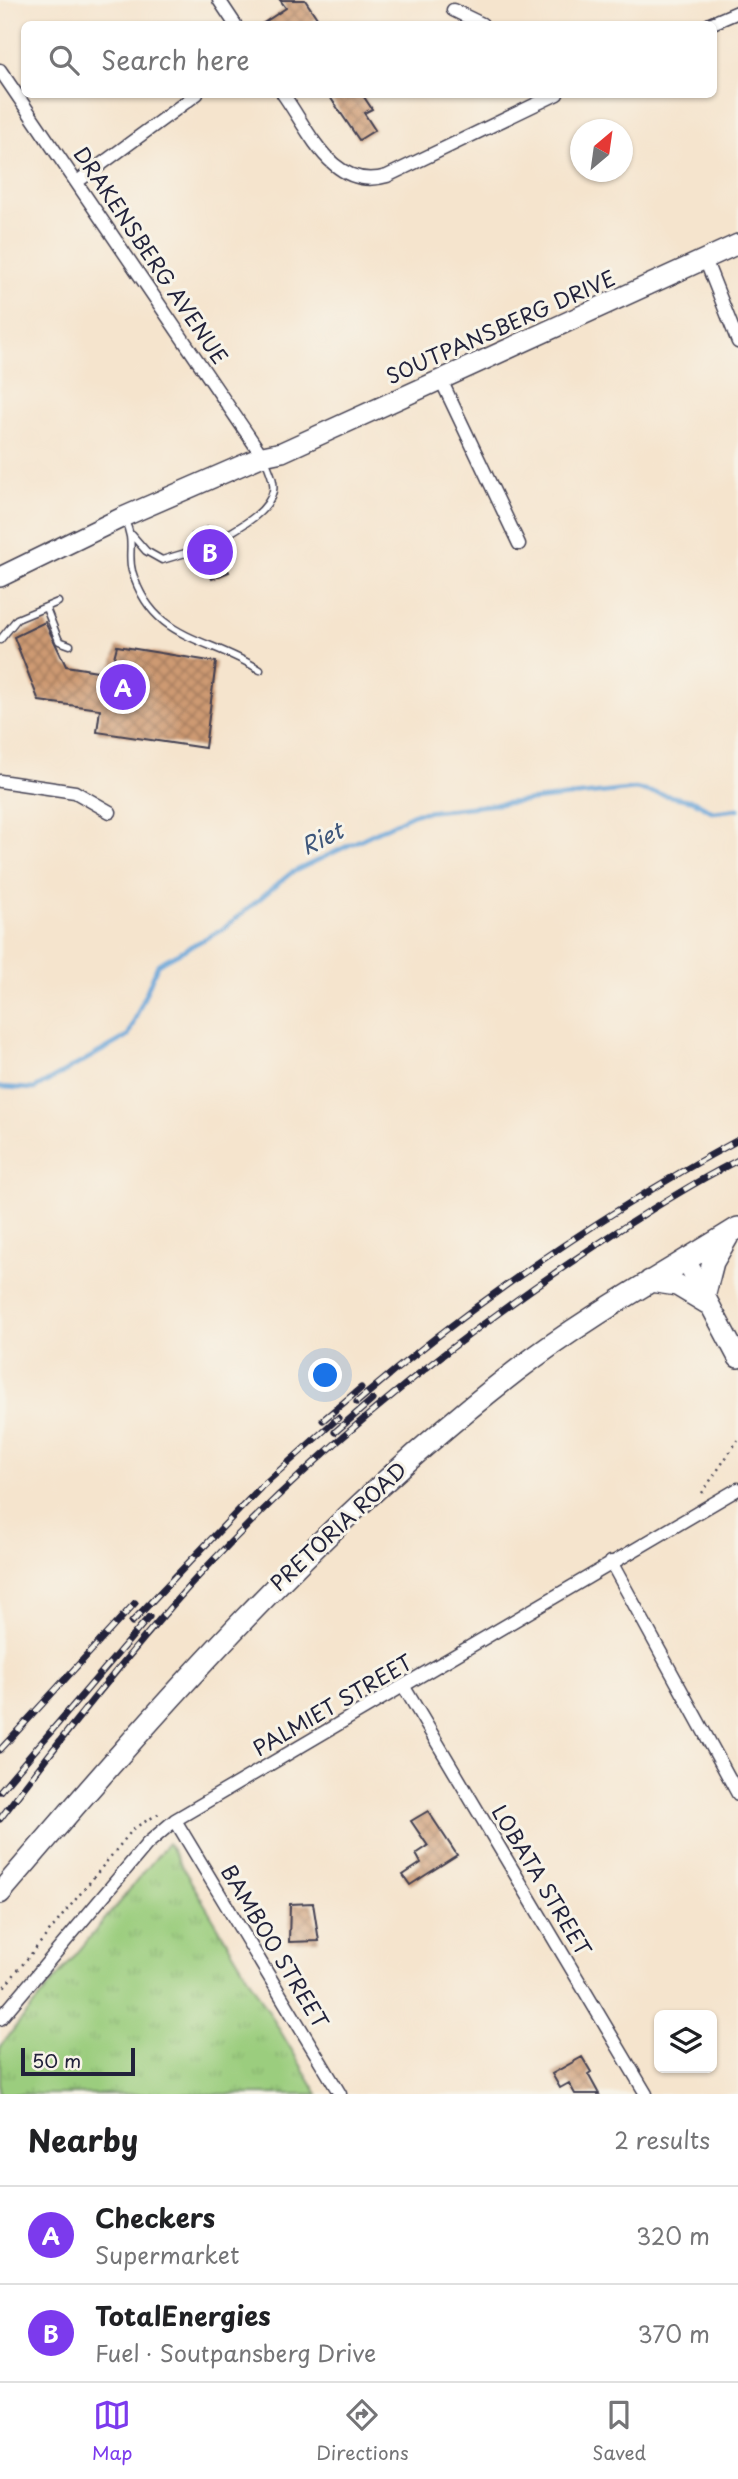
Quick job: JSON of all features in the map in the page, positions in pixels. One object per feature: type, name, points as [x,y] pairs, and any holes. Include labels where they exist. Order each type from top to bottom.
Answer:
[{"type":"main road","name":"PRETORIA ROAD","points":[[0,1893],[149,1720],[267,1594],[342,1522],[516,1371],[608,1306],[733,1231]]},
{"type":"main road","points":[[650,1281],[677,1284],[706,1300],[713,1262],[733,1231]]},
{"type":"street","points":[[219,0],[233,21]]},
{"type":"street","points":[[453,10],[476,21]]},
{"type":"street","points":[[717,21],[738,12]]},
{"type":"street","name":"DRAKENSBERG AVENUE","points":[[0,70],[271,457]]},
{"type":"street","points":[[76,182],[192,98]]},
{"type":"street","points":[[286,98],[339,171],[367,181],[387,176],[531,100]]},
{"type":"street","name":"SOUTPANSBERG DRIVE","points":[[0,591],[271,457],[738,244]]},
{"type":"street","points":[[705,260],[738,342]]},
{"type":"street","points":[[442,380],[519,544]]},
{"type":"street","name":"SOUTPANSBERG DRIVE","points":[[0,577],[128,526]]},
{"type":"street","points":[[0,781],[75,792],[110,812]]},
{"type":"street","points":[[686,1260],[738,1357]]},
{"type":"street","name":"PALMIET STREET","points":[[0,2019],[147,1844],[176,1820],[738,1489]]},
{"type":"street","points":[[611,1562],[738,1794]]},
{"type":"street","name":"LOBATA STREET","points":[[404,1687],[646,2094]]},
{"type":"street","name":"BAMBOO STREET","points":[[176,1820],[340,2094]]},
{"type":"lane","points":[[215,542],[245,523],[270,499],[273,484],[271,457]]},
{"type":"lane","points":[[128,526],[146,551],[162,560],[199,550]]},
{"type":"lane","points":[[128,526],[132,569],[160,619],[173,630],[260,670]]},
{"type":"lane","points":[[0,640],[16,620],[58,603]]},
{"type":"lane","points":[[46,608],[59,641],[70,645]]},
{"type":"green space","points":[[168,1843],[318,2094],[0,2094],[0,2046]]},
{"type":"building","points":[[280,0],[305,0],[317,18],[312,21],[266,21],[286,8]]},
{"type":"building","points":[[331,98],[365,98],[372,109],[364,113],[375,130],[359,140]]},
{"type":"building","points":[[208,527],[213,537],[210,544],[217,547],[229,572],[212,579],[201,554],[204,547],[196,544],[192,534]]},
{"type":"building","points":[[45,622],[66,666],[110,673],[117,646],[216,662],[205,748],[97,732],[100,709],[39,701],[14,637]]},
{"type":"building","points":[[428,1811],[457,1855],[410,1885],[403,1875],[421,1863],[416,1854],[428,1846],[411,1821]]},
{"type":"building","points":[[313,1903],[319,1941],[289,1942],[290,1904]]},
{"type":"building","points":[[582,2057],[599,2094],[575,2094],[569,2083],[560,2088],[552,2074]]},
{"type":"waterway","name":"Riet","points":[[0,1087],[34,1089],[128,1036],[158,964],[223,929],[291,873],[416,813],[635,789],[694,801],[713,812],[738,809]]},
{"type":"railway","points":[[357,1402],[447,1329],[540,1261],[687,1168],[738,1140]]},
{"type":"railway","points":[[0,1819],[150,1630],[248,1525],[340,1440],[387,1399],[538,1285],[644,1214],[738,1160]]},
{"type":"railway","points":[[323,1420],[361,1388]]},
{"type":"railway","points":[[335,1432],[372,1400]]},
{"type":"railway","points":[[132,1622],[261,1487],[338,1418]]},
{"type":"railway","points":[[0,1750],[135,1603]]},
{"type":"railway","points":[[0,1791],[149,1617]]},
{"type":"place","name":"TotalEnergies","points":[[210,552]]},
{"type":"place","name":"Checkers","points":[[123,687]]}]
